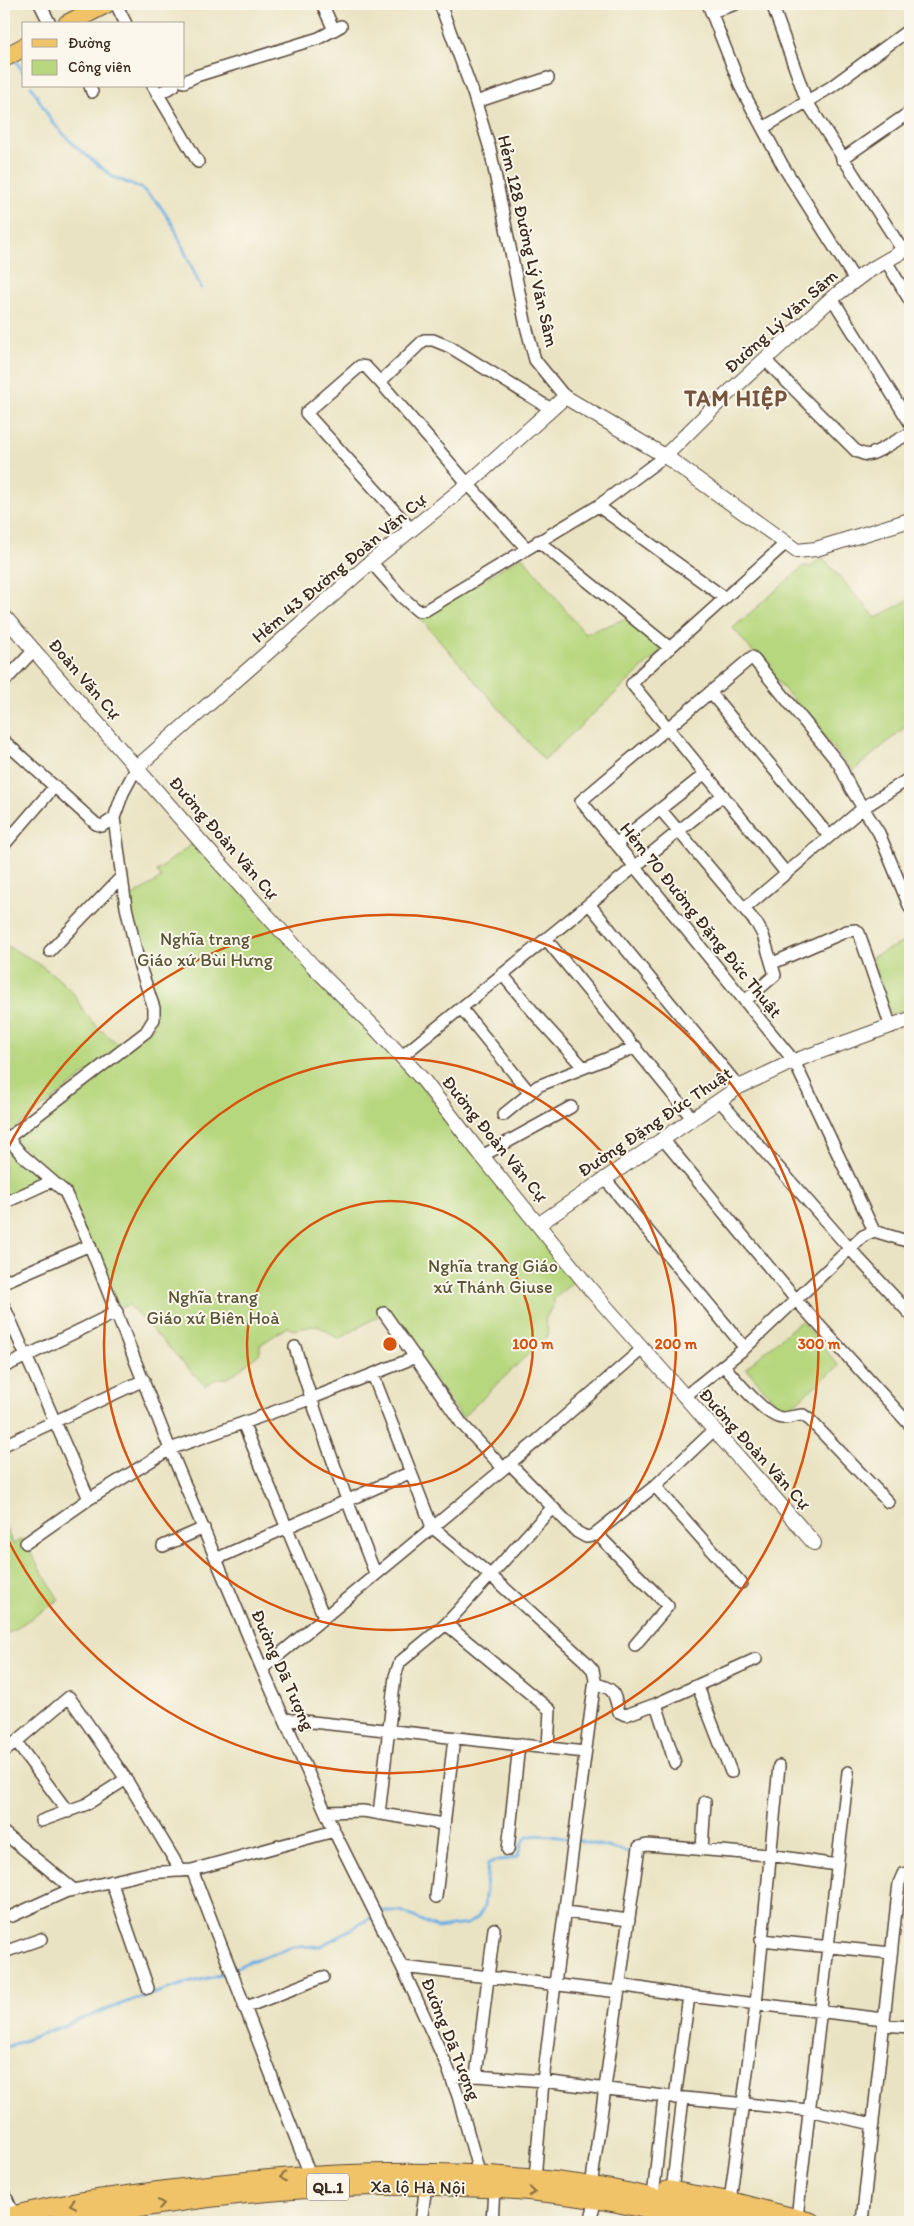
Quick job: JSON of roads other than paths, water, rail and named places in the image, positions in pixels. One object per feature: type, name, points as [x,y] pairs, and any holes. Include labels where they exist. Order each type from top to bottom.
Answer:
[{"type":"main road","points":[[71,22],[106,4]]},
{"type":"main road","points":[[120,2210],[199,2185],[310,2175],[387,2173],[480,2176],[535,2180],[602,2194]]},
{"type":"main road","name":"Xa lộ Hà Nội","points":[[61,2222],[120,2210],[196,2199],[301,2188],[426,2186],[602,2194]]},
{"type":"main road","points":[[650,2204],[672,2191],[730,2201],[804,2220]]},
{"type":"main road","name":"QL.1","points":[[602,2194],[757,2222]]},
{"type":"main road","name":"QL.1","points":[[650,2204],[702,2222]]},
{"type":"main road","name":"Xa lộ Hà Nội","points":[[9,2216],[120,2210]]},
{"type":"street","points":[[40,4],[49,22]]},
{"type":"street","points":[[116,4],[125,22]]},
{"type":"street","points":[[185,82],[196,76],[319,38],[338,28],[322,4]]},
{"type":"street","name":"Hẻm 128 Đường Lý Văn Sâm","points":[[440,4],[476,102],[490,149],[526,326],[535,360],[566,398],[665,456],[797,551],[811,550],[910,520]]},
{"type":"street","points":[[736,4],[710,8],[742,90],[783,166],[856,280]]},
{"type":"street","points":[[772,4],[807,102],[842,159],[907,249]]},
{"type":"street","points":[[763,128],[852,72],[910,29]]},
{"type":"street","points":[[476,102],[548,78]]},
{"type":"street","points":[[155,90],[198,162]]},
{"type":"street","points":[[842,159],[910,112]]},
{"type":"street","name":"Đường Lý Văn Sâm","points":[[665,456],[724,396],[832,298],[856,280],[907,249]]},
{"type":"street","points":[[886,261],[910,302]]},
{"type":"street","points":[[832,298],[909,417]]},
{"type":"street","points":[[380,382],[424,340],[433,340],[450,347],[551,409]]},
{"type":"street","points":[[765,360],[856,451],[864,455],[871,454],[910,434]]},
{"type":"street","points":[[411,529],[306,412],[356,368],[363,366],[380,382],[527,549]]},
{"type":"street","name":"Hẻm 43 Đường Đoàn Văn Cự","points":[[137,767],[371,562],[468,484],[551,409],[566,398]]},
{"type":"street","points":[[371,562],[402,597],[418,611],[423,611],[598,506],[665,456]]},
{"type":"street","points":[[598,506],[725,598]]},
{"type":"street","points":[[538,541],[670,648]]},
{"type":"street","points":[[786,543],[632,684],[786,873]]},
{"type":"street","name":"Đoàn Văn Cự","points":[[4,616],[137,767]]},
{"type":"street","points":[[4,682],[34,650]]},
{"type":"street","points":[[668,728],[752,657],[834,757],[888,853],[910,908]]},
{"type":"street","points":[[710,692],[829,836]]},
{"type":"street","name":"Hẻm 70 Đường Đặng Đức Thuật","points":[[668,728],[582,801],[794,1062],[874,1231]]},
{"type":"street","points":[[4,741],[100,826],[104,826],[114,818]]},
{"type":"street","points":[[6,1135],[146,1032],[154,1019],[154,1008],[139,964],[126,907],[114,818],[123,793],[137,767]]},
{"type":"street","name":"Đường Đoàn Văn Cự","points":[[137,767],[312,965],[402,1056],[424,1081],[482,1156],[591,1290],[814,1543]]},
{"type":"street","points":[[616,844],[705,774]]},
{"type":"street","points":[[744,909],[863,808],[910,778]]},
{"type":"street","points":[[4,845],[55,786]]},
{"type":"street","points":[[402,1056],[723,795]]},
{"type":"street","points":[[660,809],[761,930],[773,963],[775,976],[745,1001]]},
{"type":"street","points":[[50,951],[122,876]]},
{"type":"street","points":[[589,904],[738,1087]]},
{"type":"street","points":[[773,963],[847,931],[856,930],[859,933],[891,1027]]},
{"type":"street","points":[[546,938],[692,1118]]},
{"type":"street","points":[[502,974],[541,1021],[584,1067]]},
{"type":"street","points":[[461,1008],[530,1093]]},
{"type":"street","name":"Đường Đặng Đức Thuật","points":[[539,1224],[738,1087],[794,1062],[910,1019]]},
{"type":"street","points":[[503,1115],[538,1086],[636,1047]]},
{"type":"street","points":[[719,1100],[910,1314]]},
{"type":"street","points":[[482,1156],[571,1107]]},
{"type":"street","name":"Đường Dã Tượng","points":[[6,1135],[21,1154],[65,1192],[90,1245],[170,1449],[262,1669],[334,1831],[402,1967],[452,2077],[480,2176]]},
{"type":"street","points":[[662,1138],[797,1301],[910,1425]]},
{"type":"street","points":[[605,1178],[745,1348]]},
{"type":"street","points":[[4,1202],[52,1182]]},
{"type":"street","points":[[684,1397],[745,1348],[797,1301],[863,1236],[874,1231],[910,1242]]},
{"type":"street","points":[[4,1282],[90,1245]]},
{"type":"street","points":[[4,1306],[89,1499]]},
{"type":"street","points":[[4,1367],[117,1312]]},
{"type":"street","points":[[384,1313],[462,1424],[577,1532],[586,1537],[597,1534],[656,1486],[714,1430]]},
{"type":"street","points":[[294,1347],[310,1399],[346,1500],[376,1573]]},
{"type":"street","points":[[262,1669],[506,1466],[642,1349]]},
{"type":"street","points":[[26,1543],[89,1499],[170,1449],[310,1399],[416,1357]]},
{"type":"street","points":[[724,1366],[773,1415],[783,1418],[803,1415],[810,1420],[888,1502]]},
{"type":"street","points":[[373,1375],[409,1473],[432,1527],[490,1575],[593,1670],[595,1684],[555,1984],[535,2180]]},
{"type":"street","points":[[4,1445],[144,1380]]},
{"type":"street","points":[[243,1423],[324,1617]]},
{"type":"street","points":[[216,1559],[409,1473]]},
{"type":"street","points":[[656,1486],[741,1583]]},
{"type":"street","points":[[379,1814],[397,1669],[406,1657],[446,1624],[552,1508]]},
{"type":"street","points":[[163,1546],[204,1528]]},
{"type":"street","points":[[597,1534],[668,1606],[635,1645]]},
{"type":"street","points":[[446,1624],[550,1710],[548,1748]]},
{"type":"street","points":[[595,1684],[612,1690],[622,1714],[656,1704],[756,1660]]},
{"type":"street","points":[[698,1686],[731,1772]]},
{"type":"street","points":[[4,1752],[69,1698],[126,1779],[186,1870],[227,1961],[310,2175]]},
{"type":"street","points":[[656,1704],[675,1763]]},
{"type":"street","points":[[285,1719],[585,1752]]},
{"type":"street","points":[[436,1897],[454,1738]]},
{"type":"street","points":[[16,1742],[68,1812]]},
{"type":"street","points":[[508,1850],[519,1744]]},
{"type":"street","points":[[730,2201],[756,2004],[779,1766]]},
{"type":"street","points":[[804,2220],[808,2110],[848,1772]]},
{"type":"street","points":[[41,1821],[68,1812],[101,1796],[126,1779]]},
{"type":"street","points":[[702,1850],[706,1802]]},
{"type":"street","points":[[326,1812],[351,1810],[443,1824]]},
{"type":"street","points":[[12,1916],[59,1893],[148,1873],[186,1870],[334,1831]]},
{"type":"street","points":[[4,1833],[74,1890]]},
{"type":"street","points":[[590,2222],[602,2194],[606,2088],[640,1846],[769,1855],[836,1865]]},
{"type":"street","points":[[862,2222],[899,1880],[903,1874],[910,1872]]},
{"type":"street","points":[[110,1881],[148,1988]]},
{"type":"street","points":[[565,1912],[630,1920]]},
{"type":"street","points":[[476,2076],[494,1929]]},
{"type":"street","points":[[4,1952],[40,1939]]},
{"type":"street","points":[[762,1940],[891,1953]]},
{"type":"street","points":[[402,1967],[756,2004],[820,2012],[910,2028]]},
{"type":"street","points":[[244,2008],[323,1977]]},
{"type":"street","points":[[650,2204],[674,2097],[689,1996]]},
{"type":"street","points":[[452,2077],[476,2076],[544,2081],[674,2097],[808,2110],[873,2124]]},
{"type":"street","points":[[672,2191],[674,2097]]},
{"type":"street","points":[[421,2222],[426,2186]]},
{"type":"street","points":[[492,2222],[494,2189]]},
{"type":"street","points":[[4,2192],[9,2216]]},
{"type":"waterway","points":[[14,58],[22,71]]},
{"type":"waterway","points":[[32,88],[52,122],[74,145],[113,177],[141,188],[158,203],[173,225],[201,288]]},
{"type":"waterway","points":[[4,2048],[124,2003],[184,1984],[217,1976],[248,1962],[293,1947],[321,1946],[383,1911],[401,1911],[438,1928],[467,1924],[477,1918],[484,1907],[488,1864],[518,1856],[523,1841],[531,1836],[538,1835],[571,1839]]},
{"type":"waterway","points":[[577,1840],[628,1852]]},
{"type":"district","name":"TAM HIỆP","points":[[736,398]]},
{"type":"park label","name":"Nghĩa trang Giáo xứ Bùi Hưng","points":[[205,950]]},
{"type":"park label","name":"Nghĩa trang Giáo xứ Thánh Giuse","points":[[493,1276]]},
{"type":"park label","name":"Nghĩa trang Giáo xứ Biên Hoà","points":[[213,1307]]}]
